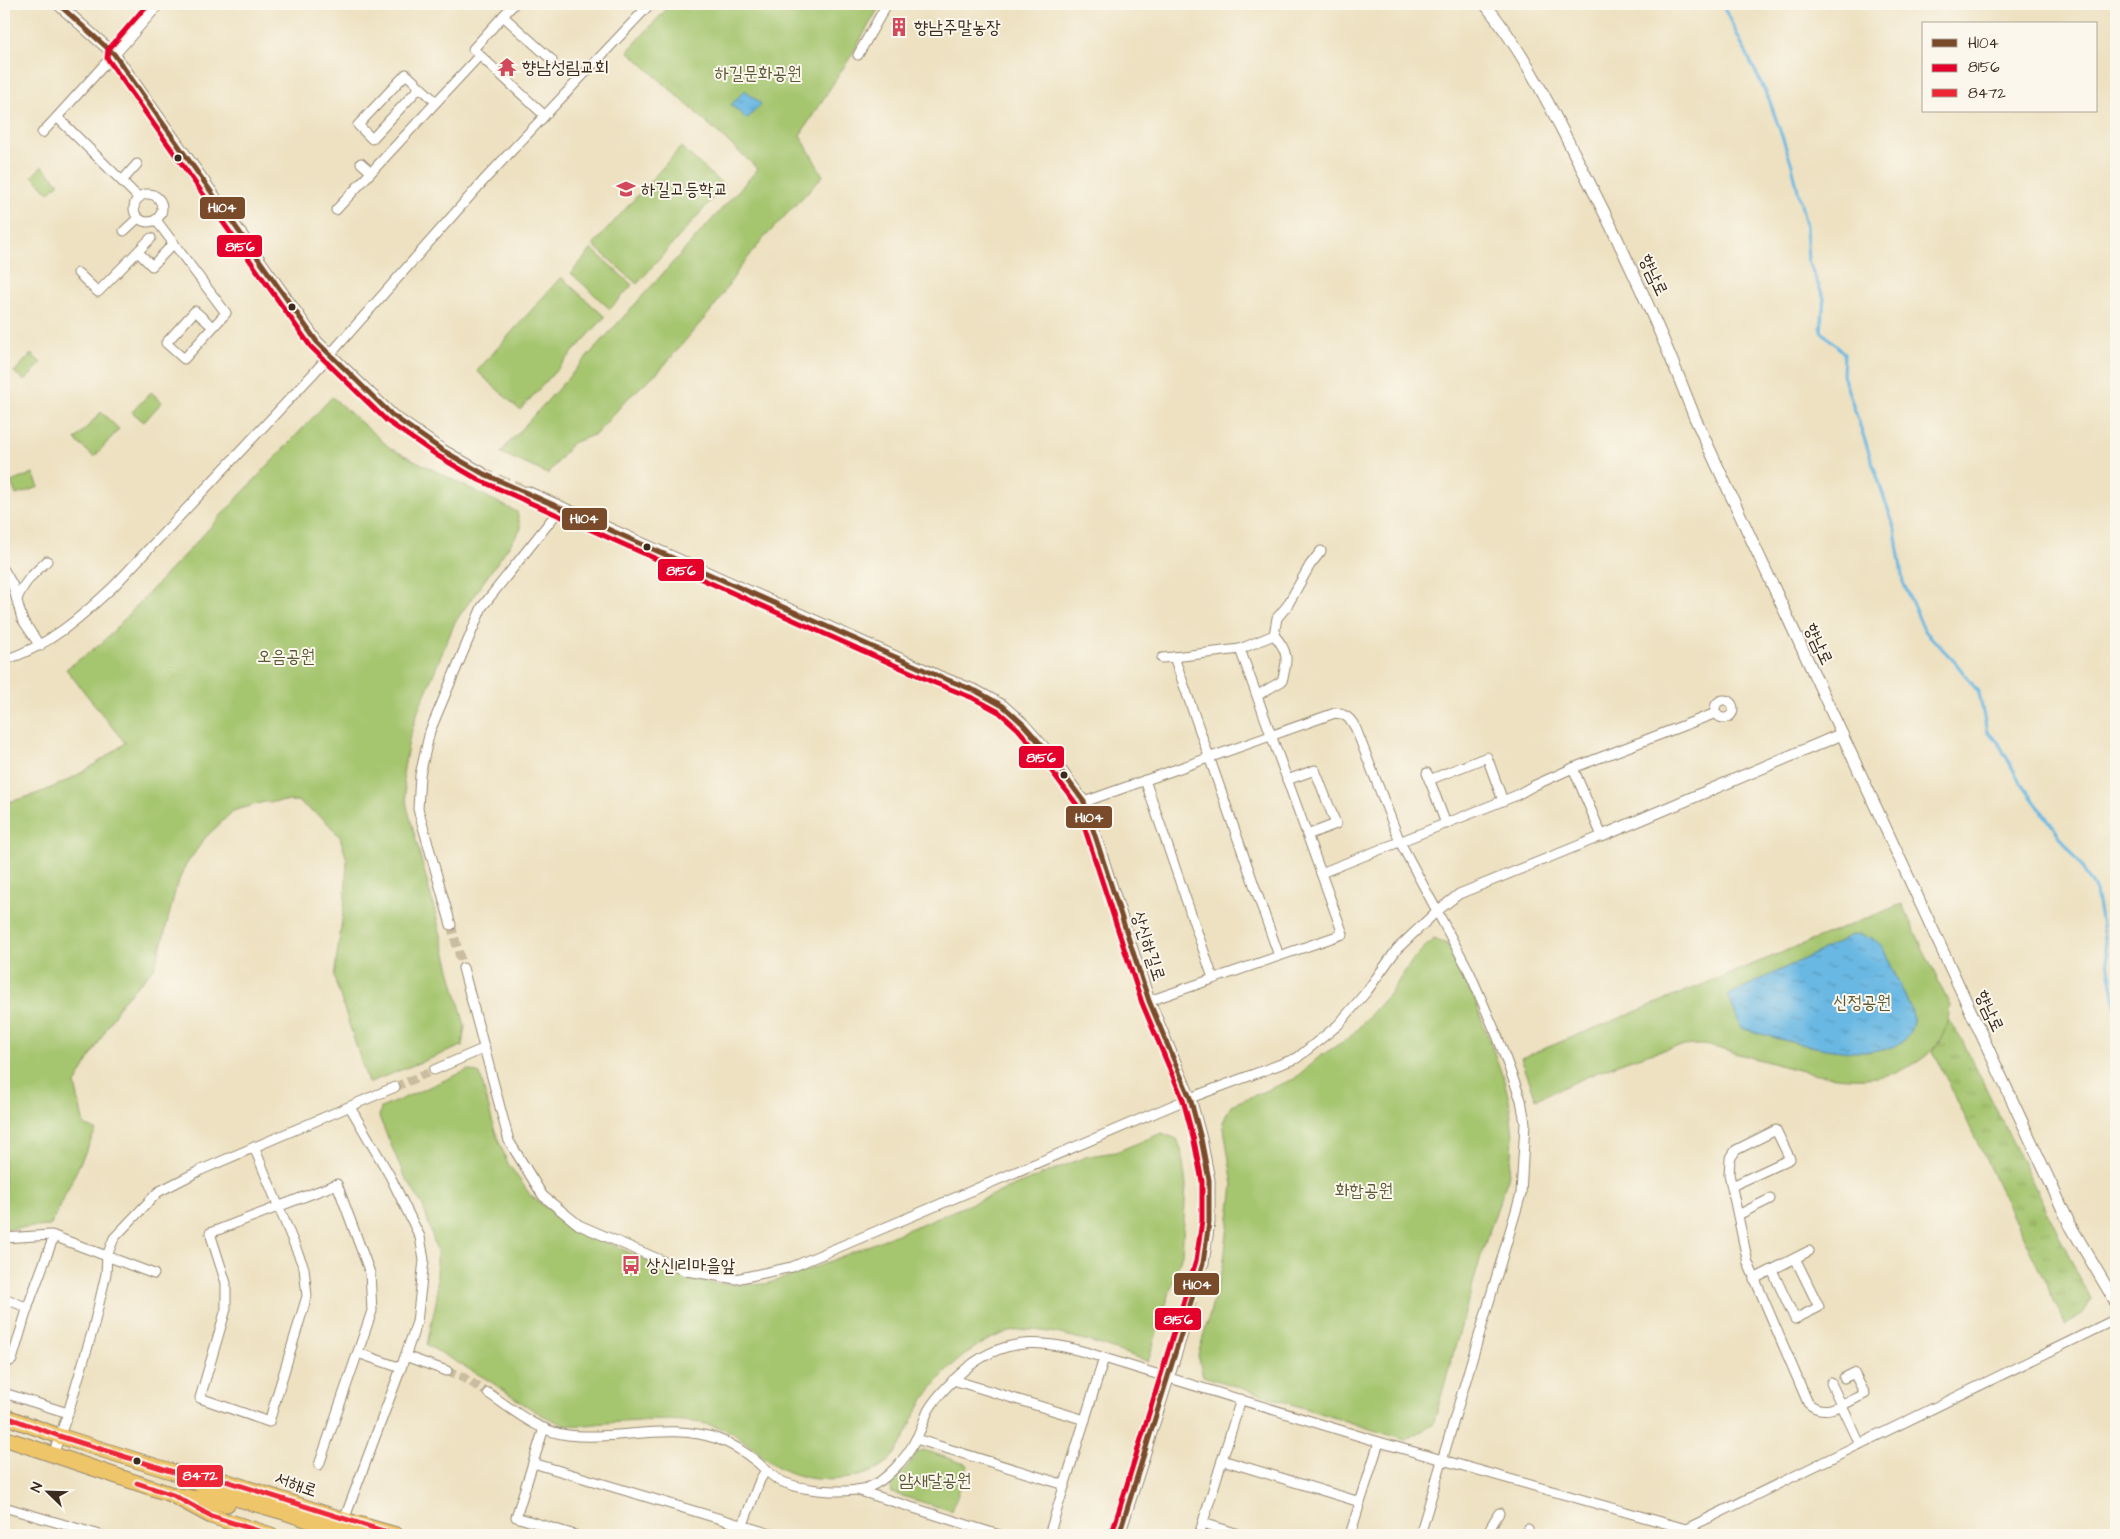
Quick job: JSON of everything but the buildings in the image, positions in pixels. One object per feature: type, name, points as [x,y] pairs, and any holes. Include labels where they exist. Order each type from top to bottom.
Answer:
[{"type":"main road","name":"서해로","points":[[4,1416],[59,1436],[183,1475],[214,1492],[284,1512],[353,1535]]},
{"type":"main road","points":[[4,1438],[173,1495],[220,1502],[327,1535]]},
{"type":"main road","name":"서해로","points":[[183,1475],[210,1476],[396,1535]]},
{"type":"main road","points":[[173,1495],[211,1516],[271,1535]]},
{"type":"street","points":[[58,4],[114,54],[315,340],[392,415],[442,450],[482,473]]},
{"type":"street","points":[[42,133],[158,4]]},
{"type":"street","points":[[514,4],[473,49],[544,115]]},
{"type":"street","points":[[4,660],[40,646],[79,618],[114,586],[312,375],[544,115],[650,4]]},
{"type":"street","points":[[858,55],[887,4]]},
{"type":"street","name":"향남로","points":[[1485,4],[1510,34],[1539,84],[1612,226],[1664,340],[1695,418],[2070,1225],[2116,1304]]},
{"type":"street","points":[[503,16],[552,60]]},
{"type":"street","points":[[336,210],[480,55]]},
{"type":"street","points":[[420,87],[372,138],[358,125],[406,74],[420,87],[436,102]]},
{"type":"street","points":[[58,117],[139,198]]},
{"type":"street","points":[[360,163],[370,172]]},
{"type":"street","points":[[122,181],[137,164]]},
{"type":"street","points":[[150,194],[158,198],[162,210],[156,220],[146,222],[138,218],[134,209],[139,198],[150,194]]},
{"type":"street","points":[[124,231],[138,218]]},
{"type":"street","points":[[156,220],[226,312],[213,327],[184,359],[166,343],[195,310],[213,327]]},
{"type":"street","points":[[78,273],[98,292],[151,238]]},
{"type":"street","points":[[138,252],[152,266],[174,243]]},
{"type":"street","name":"상신하길로","points":[[527,492],[938,676],[976,691],[1003,706],[1023,724],[1045,749],[1084,802],[1149,1000],[1190,1098],[1209,1180],[1209,1222],[1203,1263]]},
{"type":"street","points":[[451,925],[418,809],[420,775],[430,731],[482,607],[560,508]]},
{"type":"street","points":[[1258,695],[1282,681],[1287,661],[1283,645],[1274,634],[1277,618],[1287,606],[1310,565],[1321,551]]},
{"type":"street","points":[[17,599],[22,586],[47,562]]},
{"type":"street","points":[[4,570],[13,586],[22,619],[40,646]]},
{"type":"street","points":[[1162,658],[1240,649],[1274,634]]},
{"type":"street","points":[[1149,1000],[1343,934],[1240,649]]},
{"type":"street","points":[[1174,657],[1279,956]]},
{"type":"street","points":[[1321,873],[1504,801],[1572,768],[1716,713]]},
{"type":"street","points":[[1084,802],[1335,714],[1342,714],[1348,717],[1356,730],[1400,842],[1465,963],[1498,1038],[1521,1100],[1525,1123],[1521,1194],[1420,1535]]},
{"type":"street","points":[[463,968],[508,1141],[543,1196],[579,1225],[686,1271],[736,1280],[792,1267],[1190,1098],[1298,1058],[1338,1025],[1367,991],[1398,949],[1436,912],[1459,894],[1602,836],[1842,734]]},
{"type":"street","points":[[1446,824],[1428,776],[1487,757],[1504,801]]},
{"type":"street","points":[[1572,768],[1602,836]]},
{"type":"street","points":[[1287,780],[1315,770],[1336,824],[1307,835]]},
{"type":"street","points":[[1145,780],[1213,978]]},
{"type":"street","points":[[434,1070],[485,1048]]},
{"type":"street","points":[[53,1455],[68,1413],[93,1329],[104,1283],[107,1256],[114,1238],[158,1192],[201,1170],[395,1087]]},
{"type":"street","points":[[344,1520],[402,1368],[417,1322],[424,1260],[420,1237],[390,1176],[350,1107]]},
{"type":"street","points":[[1732,1186],[1790,1159],[1776,1130],[1736,1150],[1730,1159],[1732,1186],[1748,1263],[1808,1403],[1821,1410],[1828,1410],[1865,1394],[1854,1373],[1844,1378]]},
{"type":"street","points":[[254,1147],[278,1207],[304,1268],[307,1296],[269,1422],[200,1398],[226,1309],[226,1283],[210,1233],[278,1207],[337,1184],[370,1273],[372,1310],[320,1465]]},
{"type":"street","points":[[1738,1214],[1770,1199]]},
{"type":"street","points":[[4,1238],[34,1235],[54,1236],[154,1274]]},
{"type":"street","points":[[4,1364],[12,1360],[28,1308],[54,1236]]},
{"type":"street","points":[[1754,1278],[1809,1251]]},
{"type":"street","points":[[1772,1270],[1794,1319],[1819,1307],[1795,1258]]},
{"type":"street","points":[[4,1298],[28,1308]]},
{"type":"street","points":[[1119,1535],[1189,1311]]},
{"type":"street","points":[[488,1393],[537,1425],[567,1435],[684,1432],[704,1434],[738,1448],[777,1479],[792,1485],[822,1490],[854,1490],[867,1488],[895,1468],[916,1439],[930,1409],[954,1380],[981,1356],[1017,1344],[1035,1342],[1054,1344],[1071,1347],[1169,1376],[1379,1442],[1686,1529],[2116,1319]]},
{"type":"street","points":[[358,1354],[402,1368]]},
{"type":"street","points":[[405,1356],[447,1371]]},
{"type":"street","points":[[1049,1535],[1104,1358]]},
{"type":"street","points":[[954,1380],[1085,1420]]},
{"type":"street","points":[[1831,1382],[1860,1444]]},
{"type":"street","points":[[4,1393],[68,1413]]},
{"type":"street","points":[[1199,1535],[1241,1399]]},
{"type":"street","points":[[544,1428],[516,1517],[575,1535]]},
{"type":"street","points":[[916,1439],[1065,1485]]},
{"type":"street","points":[[1350,1535],[1379,1442]]},
{"type":"street","points":[[1222,1460],[1360,1502]]},
{"type":"street","points":[[533,1463],[774,1535]]},
{"type":"street","points":[[739,1535],[760,1480],[766,1470]]},
{"type":"street","points":[[854,1490],[982,1532],[1000,1535]]},
{"type":"street","points":[[4,1507],[100,1535]]},
{"type":"street","points":[[1486,1535],[1499,1513]]},
{"type":"street","points":[[1203,1523],[1242,1535]]},
{"type":"green space","name":"하길문화공원","points":[[671,4],[881,4],[851,56],[800,135],[823,176],[763,239],[739,269],[714,307],[661,369],[627,399],[596,434],[572,443],[548,474],[501,453],[758,169],[628,51]]},
{"type":"green space","points":[[681,147],[724,186],[637,284],[593,245]]},
{"type":"green space","points":[[42,166],[59,183],[49,193],[32,176]]},
{"type":"green space","points":[[592,249],[632,285],[610,309],[571,273]]},
{"type":"green space","points":[[561,277],[605,317],[520,410],[477,371]]},
{"type":"green space","points":[[31,354],[41,363],[25,381],[14,372]]},
{"type":"green space","points":[[151,392],[162,402],[144,422],[132,412]]},
{"type":"green space","name":"오음공원","points":[[332,397],[390,448],[517,512],[521,529],[455,622],[418,711],[409,740],[403,774],[407,806],[465,1026],[462,1046],[368,1083],[334,977],[345,899],[347,860],[340,837],[324,819],[297,801],[264,802],[233,811],[205,838],[184,868],[176,888],[154,968],[121,1003],[75,1084],[84,1125],[96,1130],[50,1226],[4,1229],[4,803],[38,793],[68,780],[125,743],[66,669],[102,643]]},
{"type":"green space","points":[[101,412],[119,429],[94,457],[75,440]]},
{"type":"green space","points":[[33,473],[39,487],[16,495],[11,482]]},
{"type":"green space","name":"신정공원","points":[[1902,904],[1950,1006],[1944,1033],[1940,1040],[1929,1053],[1914,1064],[1893,1073],[1871,1078],[1848,1078],[1801,1071],[1710,1046],[1697,1045],[1656,1051],[1635,1058],[1536,1099],[1521,1058]]},
{"type":"green space","name":"화합공원","points":[[1433,939],[1447,944],[1475,1001],[1503,1077],[1509,1099],[1513,1136],[1512,1156],[1508,1178],[1483,1249],[1433,1425],[1405,1440],[1203,1376],[1198,1355],[1223,1267],[1233,1185],[1223,1122],[1231,1105],[1294,1079],[1319,1057],[1350,1037],[1391,992],[1414,958]]},
{"type":"green space","points":[[1948,1019],[1963,1042],[2091,1300],[2084,1312],[2066,1325],[1933,1051],[1940,1042]]},
{"type":"green space","points":[[468,1070],[480,1074],[494,1128],[507,1162],[531,1196],[573,1227],[693,1281],[737,1285],[766,1284],[811,1269],[1088,1156],[1116,1152],[1162,1133],[1177,1139],[1181,1149],[1186,1185],[1182,1254],[1148,1361],[1089,1341],[1043,1331],[1011,1332],[994,1337],[962,1357],[935,1384],[924,1399],[890,1460],[876,1470],[863,1475],[835,1480],[793,1474],[769,1461],[734,1434],[707,1424],[663,1420],[576,1425],[560,1423],[550,1419],[427,1345],[437,1297],[437,1251],[423,1206],[404,1175],[379,1117],[381,1108]]},
{"type":"green space","name":"암새달공원","points":[[924,1450],[968,1465],[952,1511],[892,1493],[890,1483],[905,1470],[917,1453]]},
{"type":"water","points":[[745,90],[761,104],[747,119],[731,105]]},
{"type":"water","points":[[1859,934],[1872,938],[1883,948],[1911,1009],[1913,1020],[1910,1031],[1899,1044],[1880,1050],[1857,1052],[1831,1050],[1779,1039],[1741,1028],[1728,995],[1849,936]]},
{"type":"waterway","points":[[1722,4],[1769,99],[1792,165],[1806,225],[1808,261],[1824,298],[1821,331],[1844,353],[1843,375],[1895,530],[1903,582],[1924,630],[1955,662],[1979,693],[1987,732],[1998,742],[2019,780],[2078,861],[2096,891],[2116,1008]]},
{"type":"tunnel","points":[[482,473],[527,492]]},
{"type":"tunnel","points":[[451,925],[463,968]]},
{"type":"tunnel","points":[[395,1087],[434,1070]]},
{"type":"tunnel","points":[[1189,1311],[1203,1263]]},
{"type":"tunnel","points":[[447,1371],[461,1376],[488,1393]]},
{"type":"transit line","name":"H104","points":[[58,4],[114,54],[317,342],[392,415],[442,450],[482,473],[938,676],[976,691],[1003,706],[1023,724],[1045,749],[1084,802],[1149,1001],[1190,1098],[1209,1180],[1209,1222],[1203,1263],[1119,1535]]},
{"type":"transit line","name":"8156","points":[[148,4],[108,50],[107,58],[311,347],[387,421],[438,456],[479,480],[935,683],[973,698],[999,712],[1018,729],[1039,754],[1077,805],[1142,1003],[1183,1100],[1202,1181],[1202,1221],[1196,1261],[1112,1533]]},
{"type":"transit line","name":"8472","points":[[4,1416],[59,1436],[183,1475],[210,1476],[396,1535]]},
{"type":"transit line","name":"8472","points":[[137,1483],[173,1495],[211,1516],[271,1535]]},
{"type":"place","name":"향남주말농장","points":[[899,27]]},
{"type":"place","name":"향남성림교회","points":[[507,67]]},
{"type":"place","name":"하길고등학교","points":[[626,189]]},
{"type":"place","name":"상신1리마을앞","points":[[631,1265]]}]
